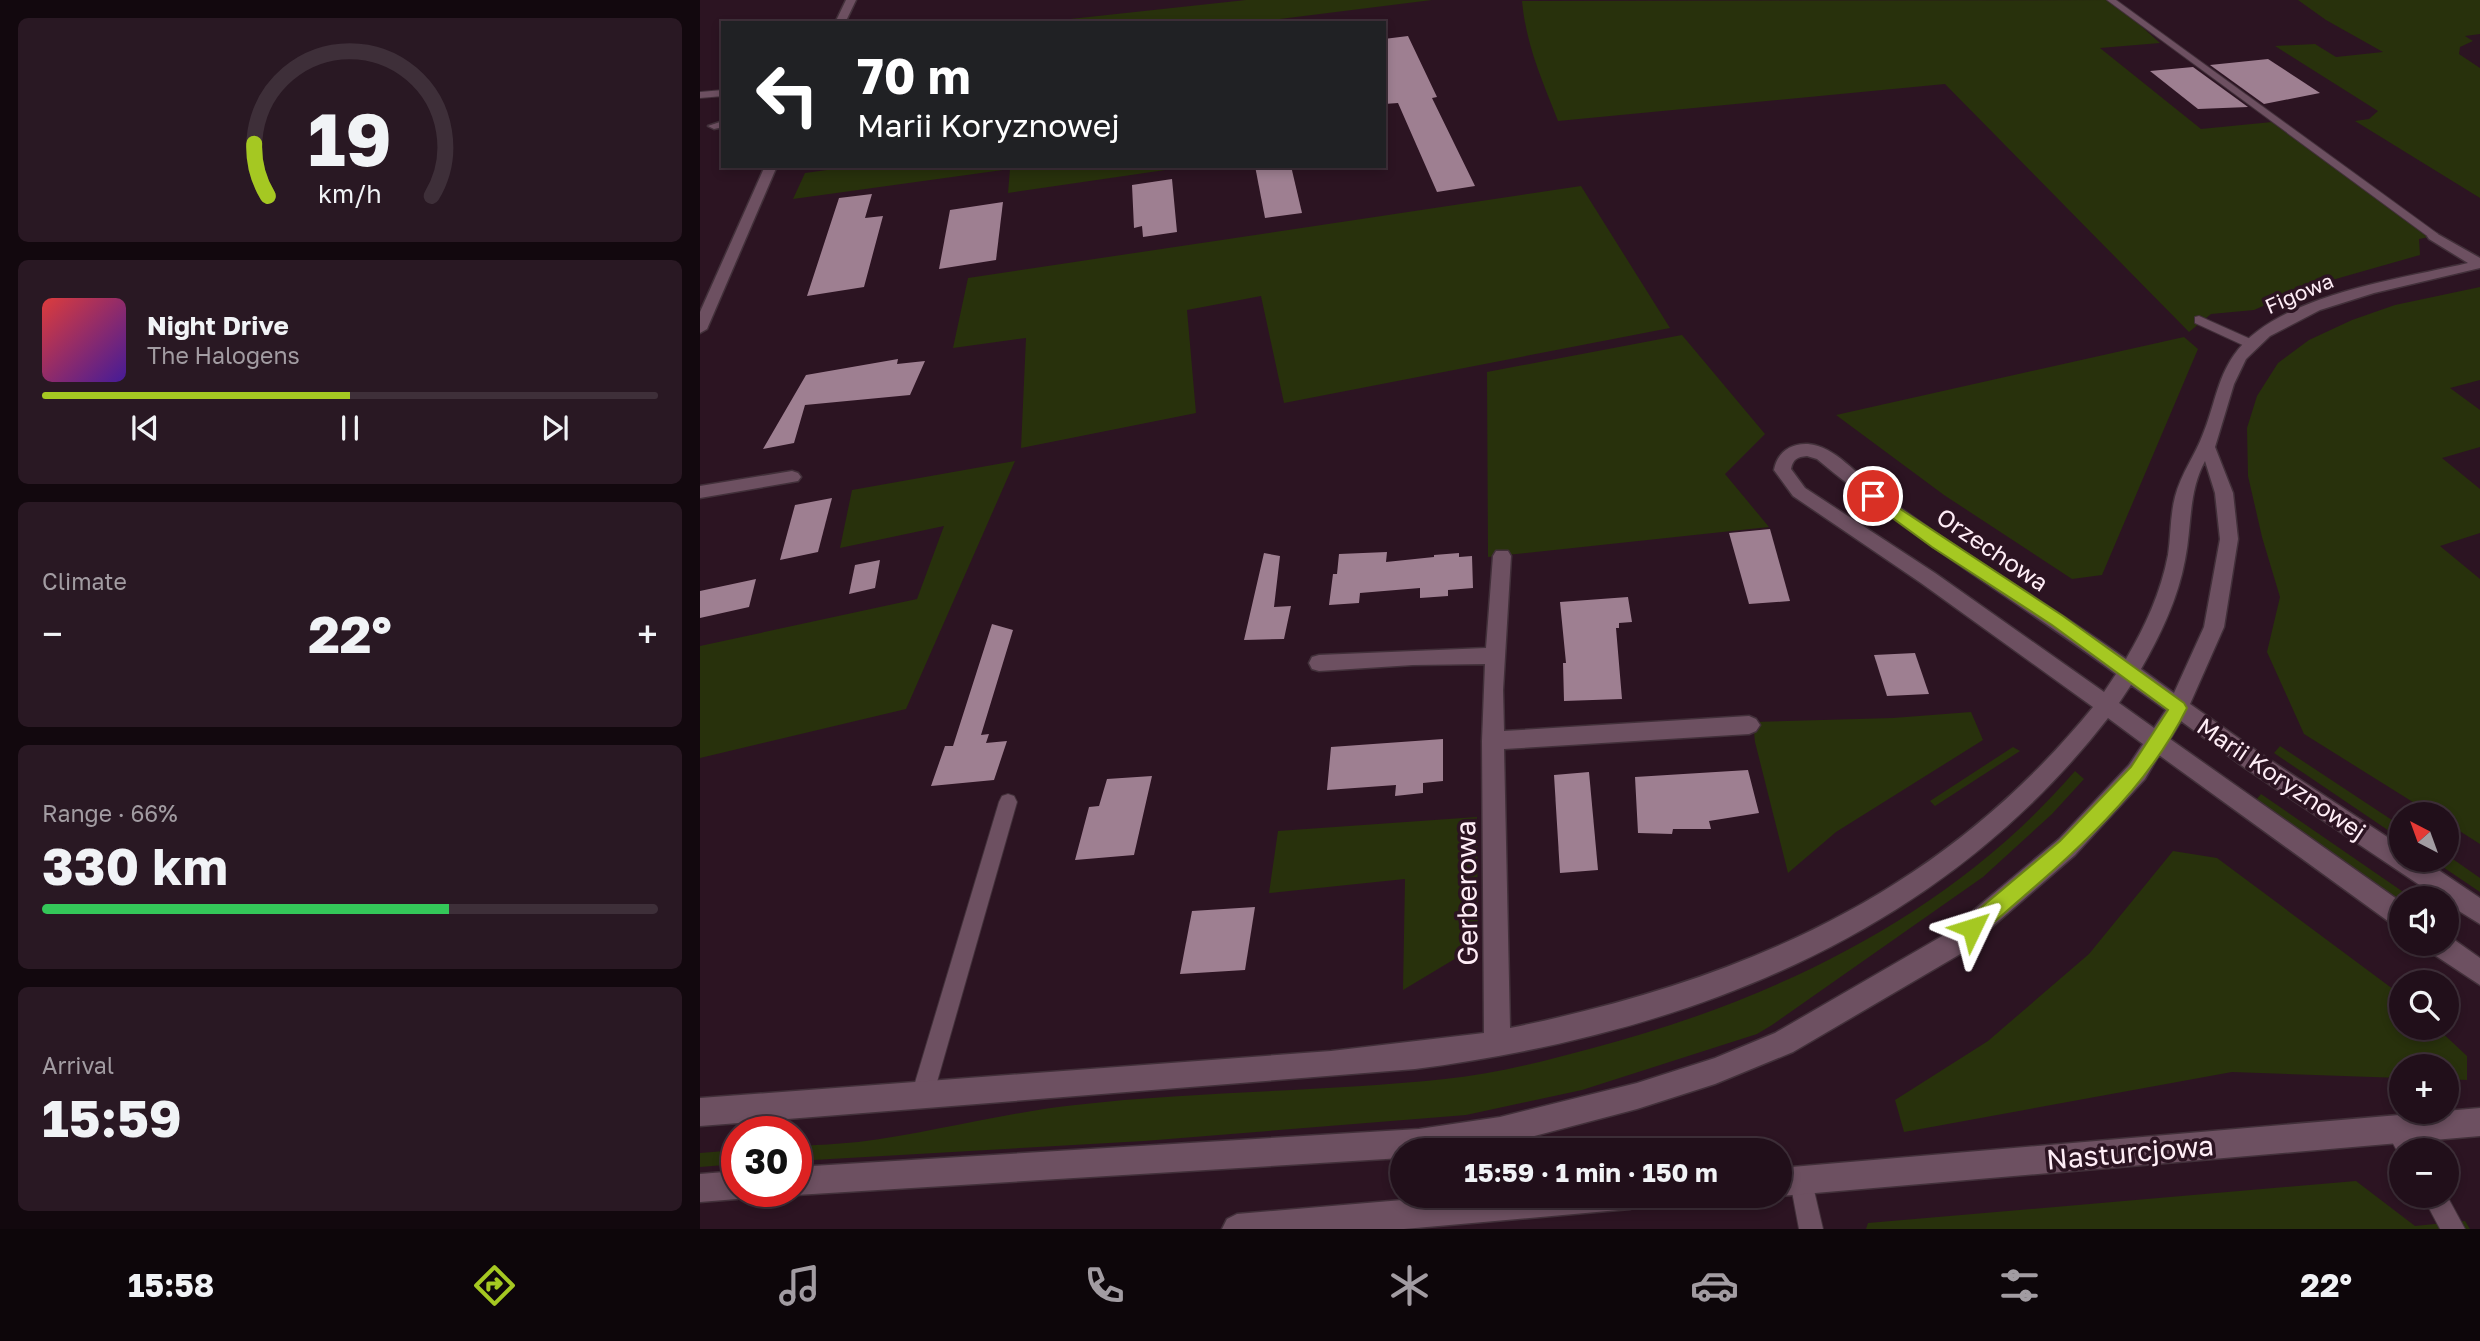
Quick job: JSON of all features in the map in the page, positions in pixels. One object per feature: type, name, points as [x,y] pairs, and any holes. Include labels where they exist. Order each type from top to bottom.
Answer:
[{"type":"street","points":[[841,21],[851,0]]},
{"type":"street","points":[[700,329],[770,168]]},
{"type":"street","points":[[2434,236],[2480,264]]},
{"type":"street","name":"Figowa","points":[[700,1112],[1379,1060],[1497,1044],[1597,1023],[1688,996],[1814,944],[1898,896],[1981,834],[2034,789],[2130,671],[2154,626],[2178,554],[2181,506],[2196,463],[2207,447],[2225,383],[2251,344],[2284,322],[2318,307],[2350,296],[2480,264]]},
{"type":"street","points":[[812,1180],[1419,1143],[1500,1131],[1637,1096],[1702,1075],[1784,1043],[1953,944],[2067,847],[2137,772],[2158,743],[2178,708],[2214,628],[2229,539],[2224,493],[2207,447]]},
{"type":"street","name":"Orzechowa","points":[[2105,704],[1790,483],[1781,465],[1793,452],[1803,450],[1823,455],[1873,496],[1938,543],[2130,671]]},
{"type":"street","points":[[700,492],[792,477]]},
{"type":"street","name":"Gerberowa","points":[[1497,1044],[1493,741],[1494,656],[1502,556]]},
{"type":"street","points":[[1319,663],[1413,657],[1494,656]]},
{"type":"street","name":"Marii Koryznowej","points":[[2130,671],[2178,708],[2389,851]]},
{"type":"street","points":[[2105,704],[2158,743]]},
{"type":"street","points":[[1493,741],[1749,725]]},
{"type":"street","name":"Marii Koryznowej","points":[[2158,743],[2389,907]]},
{"type":"street","name":"Marii Koryznowej","points":[[2420,872],[2480,912]]},
{"type":"street","points":[[2457,956],[2480,973]]},
{"type":"street","name":"Nasturcjowa","points":[[2407,1138],[2480,1122]]},
{"type":"street","name":"Nasturcjowa","points":[[1792,1182],[2389,1140]]},
{"type":"street","points":[[700,1188],[721,1186]]},
{"type":"street","points":[[1237,1229],[1480,1208]]},
{"type":"lane","points":[[2112,0],[2434,236]]},
{"type":"lane","points":[[700,95],[721,93]]},
{"type":"lane","points":[[2199,320],[2251,344]]},
{"type":"lane","points":[[922,1096],[1007,802]]},
{"type":"lane","points":[[1792,1184],[1811,1229]]},
{"type":"lane","points":[[2441,1208],[2453,1229]]},
{"type":"green space","points":[[1246,0],[1432,0],[1264,21],[1061,20]]},
{"type":"green space","points":[[2112,0],[2144,25],[2141,26],[2160,43],[2100,48],[2201,129],[2272,122],[2429,237],[2419,239],[2420,255],[2304,288],[2254,310],[2211,314],[2189,332],[1945,84],[1558,121],[1531,47],[1522,1]]},
{"type":"green space","points":[[2298,0],[2480,0],[2480,34],[2465,36],[2473,41],[2460,47],[2459,54],[2480,68],[2480,198],[2355,121],[2369,119],[2378,111],[2275,46],[2315,44],[2336,57],[2383,52],[2326,20]]},
{"type":"green space","points":[[841,168],[1179,168],[1008,193],[1010,169],[793,199],[805,173]]},
{"type":"green space","points":[[1581,186],[1670,328],[1284,403],[1261,296],[1187,310],[1196,413],[1021,448],[1026,338],[953,348],[968,278]]},
{"type":"green space","points":[[2480,287],[2480,380],[2450,388],[2480,410],[2480,447],[2442,458],[2480,489],[2480,533],[2440,546],[2480,579],[2480,844],[2459,831],[2459,802],[2413,802],[2304,734],[2267,652],[2280,597],[2248,476],[2247,428],[2257,396],[2278,363],[2309,340],[2352,320],[2395,305]]},
{"type":"green space","points":[[1682,335],[1765,434],[1725,474],[1769,527],[1488,557],[1487,372]]},
{"type":"green space","points":[[2184,337],[2198,349],[2102,575],[2072,579],[1944,495],[1836,415]]},
{"type":"green space","points":[[1015,461],[906,709],[700,758],[700,646],[917,599],[944,526],[840,548],[852,490]]},
{"type":"green space","points":[[1971,712],[1983,740],[1836,832],[1788,873],[1755,742],[1753,722],[1893,718]]},
{"type":"green space","points":[[2280,746],[2389,818],[2389,831],[2274,753]]},
{"type":"green space","points":[[2013,747],[2020,751],[1935,806],[1930,801]]},
{"type":"green space","points":[[2075,771],[2084,779],[2052,814],[1983,877],[1772,1025],[1757,1034],[1582,1090],[1466,1115],[1144,1141],[812,1160],[812,1145],[885,1138],[1075,1105],[1464,1077],[1593,1048],[1727,1005],[1855,946],[1915,910],[1972,869],[2026,823]]},
{"type":"green space","points":[[2261,794],[2395,886],[2389,886],[2389,893],[2256,800]]},
{"type":"green space","points":[[1477,817],[1478,945],[1403,990],[1405,879],[1269,893],[1278,831]]},
{"type":"green space","points":[[2173,851],[2217,858],[2389,986],[2389,1040],[2450,1040],[2467,1056],[2467,1080],[2459,1080],[2459,1054],[2389,1054],[2389,1078],[2232,1072],[1904,1132],[1895,1100],[1988,1041],[2089,954]]},
{"type":"green space","points":[[2459,863],[2480,878],[2480,892],[2450,872],[2459,872]]},
{"type":"green space","points":[[721,1151],[721,1165],[700,1167],[700,1153]]},
{"type":"green space","points":[[2356,1181],[2415,1226],[2465,1221],[2470,1229],[1866,1229],[1868,1223]]},
{"type":"building","points":[[1408,36],[1437,97],[1432,98],[1475,186],[1437,192],[1398,103],[1386,104],[1386,39]]},
{"type":"building","points":[[2268,59],[2320,93],[2264,104],[2210,65]]},
{"type":"building","points":[[2193,67],[2248,107],[2198,109],[2150,71]]},
{"type":"building","points":[[1255,168],[1291,168],[1302,213],[1265,218]]},
{"type":"building","points":[[1172,179],[1177,232],[1143,237],[1142,226],[1134,228],[1132,185]]},
{"type":"building","points":[[872,194],[865,218],[883,216],[864,287],[807,296],[839,198]]},
{"type":"building","points":[[1003,202],[996,260],[939,269],[950,210]]},
{"type":"building","points":[[898,359],[897,364],[925,361],[910,395],[805,405],[794,443],[763,449],[806,375]]},
{"type":"building","points":[[832,498],[818,552],[780,560],[795,505]]},
{"type":"building","points":[[1770,529],[1790,601],[1749,604],[1729,533]]},
{"type":"building","points":[[1387,552],[1386,562],[1459,553],[1459,557],[1472,556],[1473,588],[1448,590],[1448,596],[1420,598],[1420,588],[1360,593],[1359,603],[1329,605],[1339,554]]},
{"type":"building","points":[[1264,553],[1280,556],[1274,607],[1291,606],[1284,639],[1244,640]]},
{"type":"building","points":[[880,560],[875,588],[849,594],[855,565]]},
{"type":"building","points":[[756,579],[749,607],[700,618],[700,591]]},
{"type":"building","points":[[1628,597],[1632,622],[1619,623],[1619,628],[1616,628],[1622,699],[1564,701],[1563,663],[1566,663],[1560,602]]},
{"type":"building","points":[[992,624],[1013,630],[981,735],[989,734],[986,743],[1007,741],[994,780],[931,786],[945,746],[953,746]]},
{"type":"building","points":[[1915,653],[1929,694],[1887,696],[1874,655]]},
{"type":"building","points":[[1443,739],[1443,781],[1423,783],[1423,793],[1395,796],[1396,785],[1327,790],[1331,747]]},
{"type":"building","points":[[1748,770],[1759,813],[1709,821],[1711,829],[1673,829],[1672,834],[1638,833],[1635,777]]},
{"type":"building","points":[[1589,772],[1598,870],[1560,873],[1554,775]]},
{"type":"building","points":[[1152,776],[1134,855],[1075,860],[1089,807],[1099,806],[1107,779]]},
{"type":"building","points":[[1255,907],[1245,970],[1180,974],[1192,911]]},
{"type":"route","points":[[1873,496],[1938,543],[2130,671],[2178,708],[2137,772],[2067,847],[1972,928]]}]
